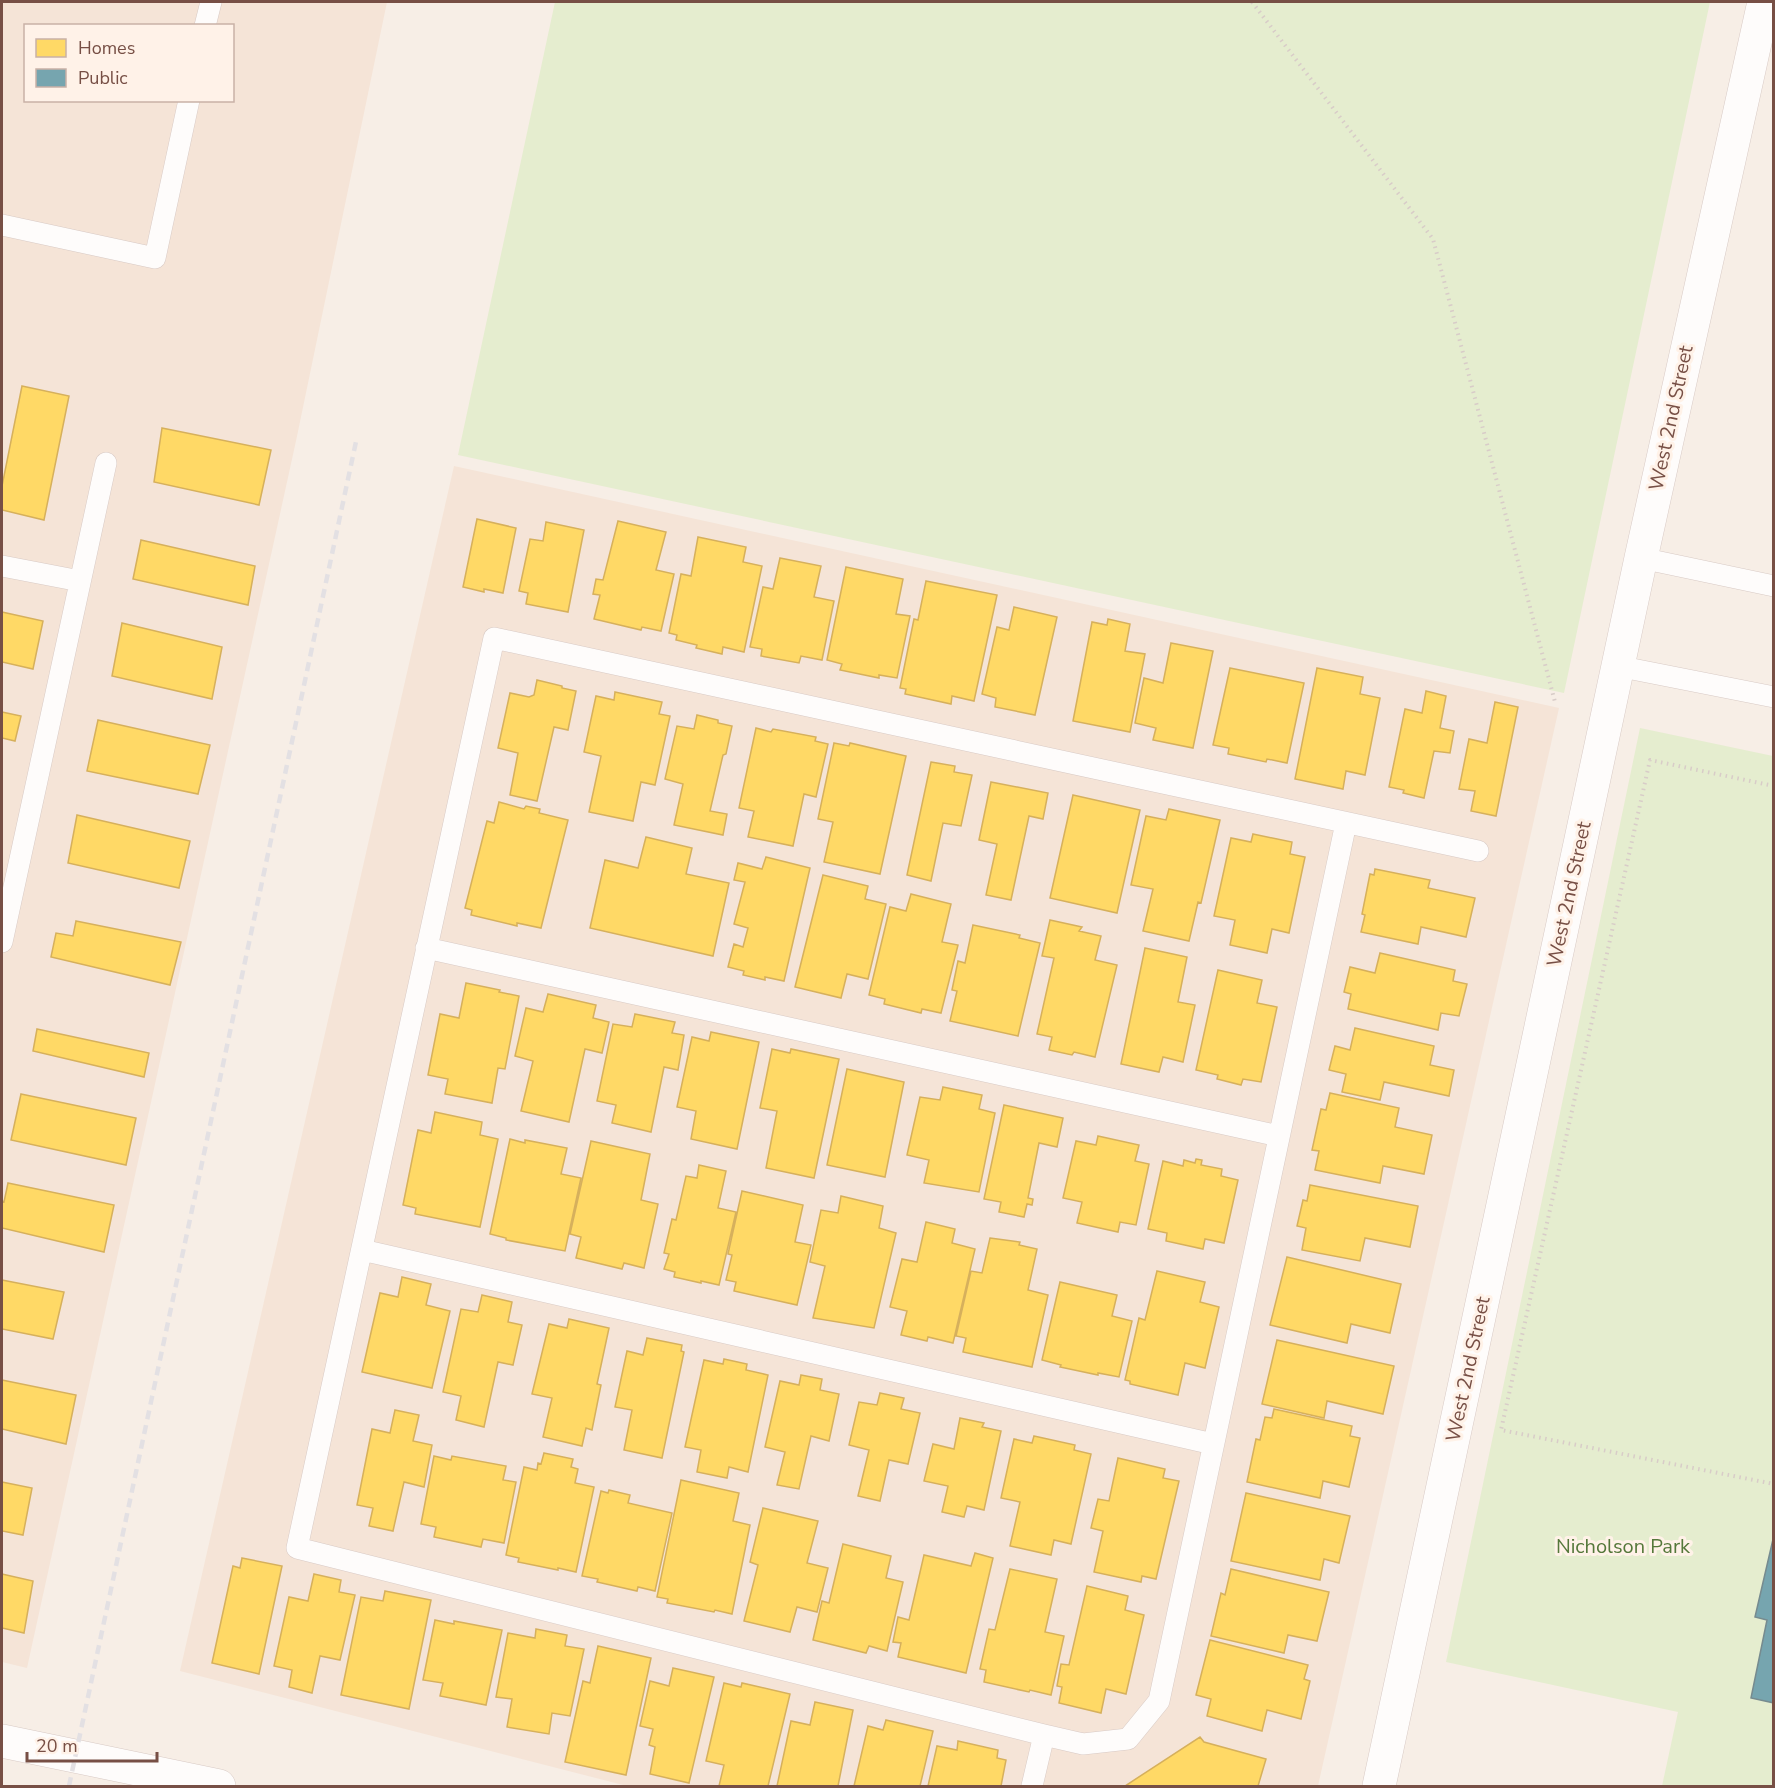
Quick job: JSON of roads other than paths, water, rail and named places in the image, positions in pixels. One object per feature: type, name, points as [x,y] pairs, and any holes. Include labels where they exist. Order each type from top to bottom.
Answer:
[{"type":"street","name":"West 2nd Street","points":[[1379,1786],[1617,666],[1764,2]]},
{"type":"street","points":[[2,1741],[219,1786]]},
{"type":"lane","points":[[206,24],[211,2]]},
{"type":"lane","points":[[2,225],[155,258],[189,102]]},
{"type":"lane","points":[[2,942],[106,463]]},
{"type":"lane","points":[[1641,558],[1773,586]]},
{"type":"lane","points":[[2,566],[80,581]]},
{"type":"lane","points":[[1346,823],[1159,1701],[1128,1738],[1083,1744],[297,1548],[494,638],[1478,851]]},
{"type":"lane","points":[[1617,666],[1773,697]]},
{"type":"lane","points":[[426,948],[1279,1136]]},
{"type":"lane","points":[[362,1250],[1213,1444]]},
{"type":"lane","points":[[1032,1786],[1044,1735]]},
{"type":"railway","points":[[69,1786],[357,437]]},
{"type":"park label","name":"Nicholson Park","points":[[1623,1546]]}]
